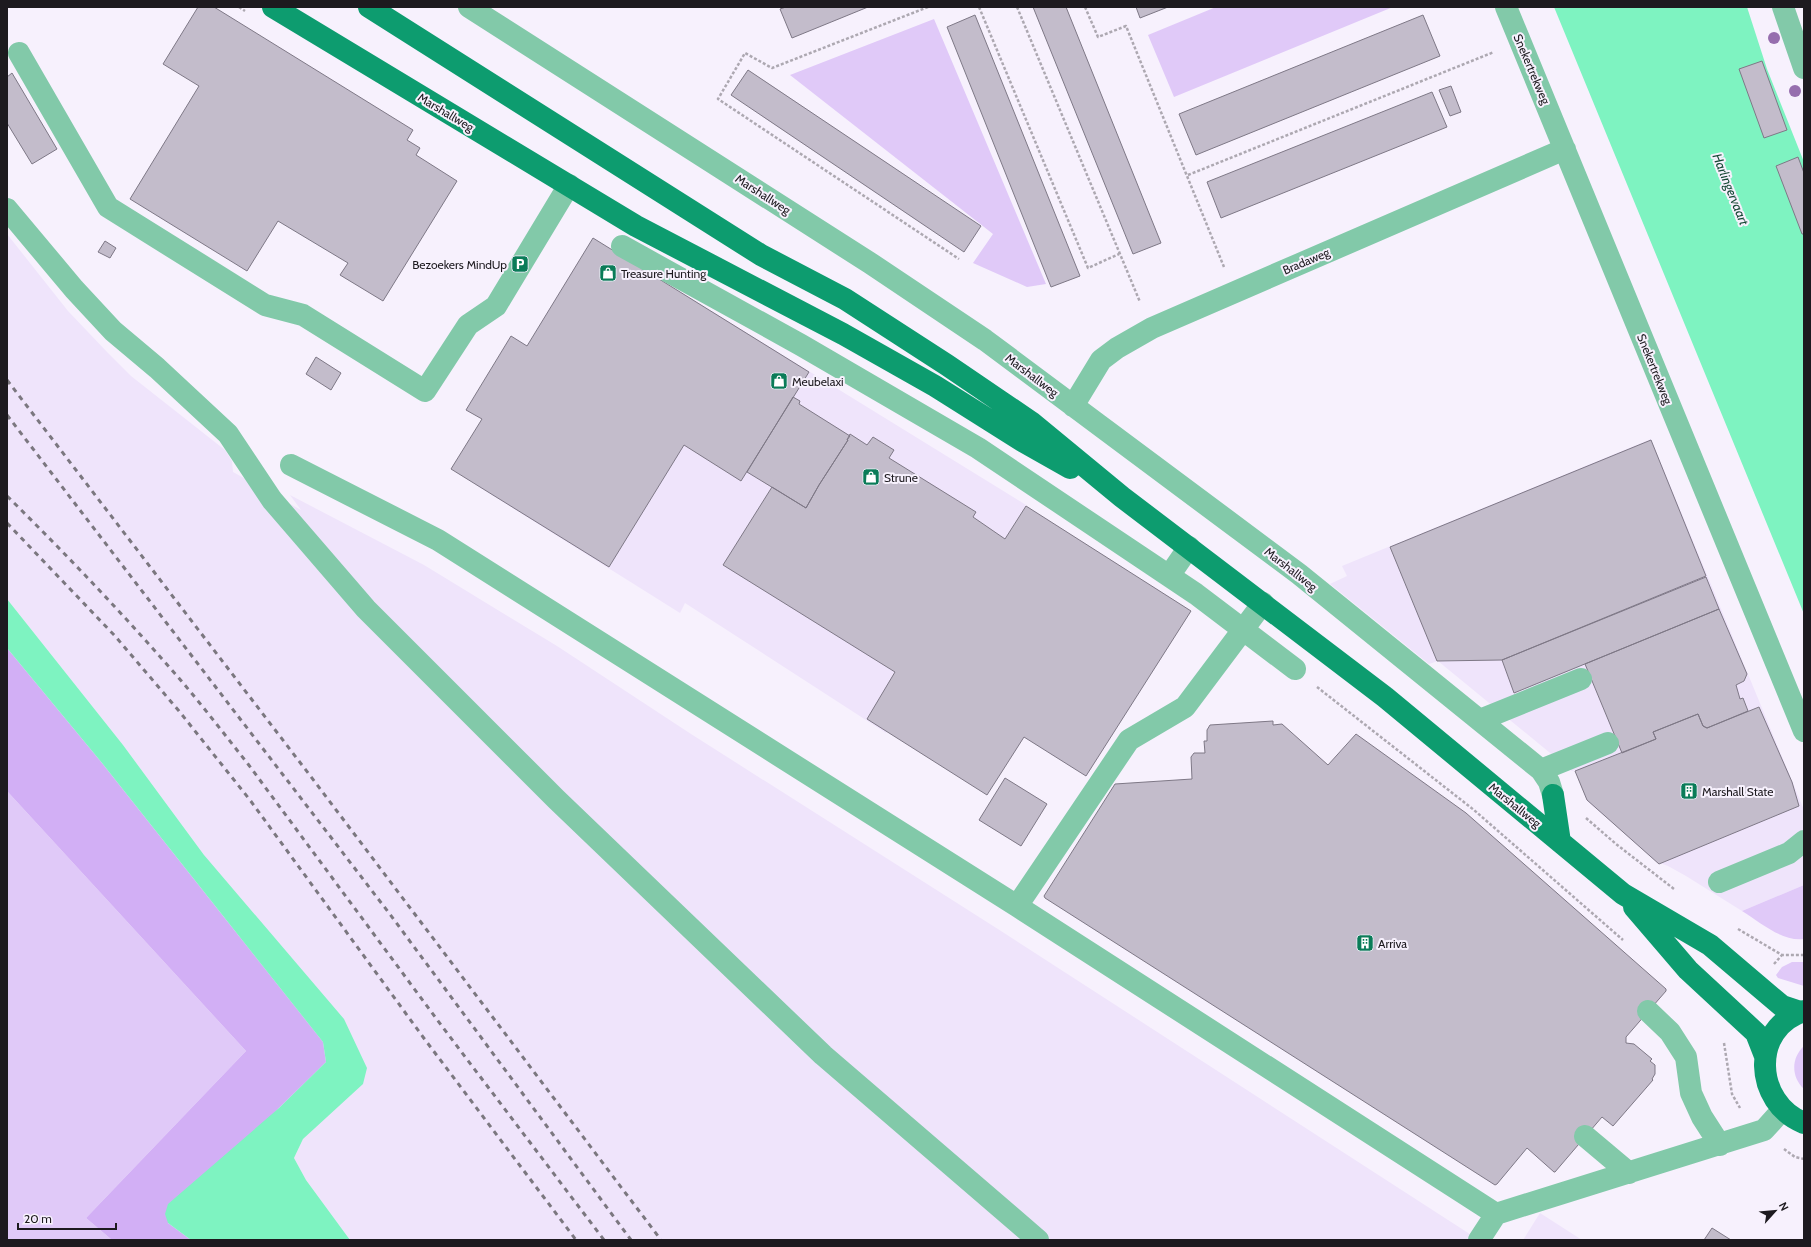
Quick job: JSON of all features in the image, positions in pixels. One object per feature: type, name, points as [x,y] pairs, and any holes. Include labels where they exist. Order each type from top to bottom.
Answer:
[{"type":"main road","name":"Marshallweg","points":[[273,7],[636,226],[843,334],[935,386],[1024,442],[1122,497]]},
{"type":"main road","name":"Marshallweg","points":[[369,7],[761,255],[845,299],[941,361],[1031,422],[1122,497],[1385,697],[1623,894],[1710,945],[1782,1006],[1802,1012]]},
{"type":"main road","points":[[1553,795],[1560,842]]},
{"type":"main road","name":"Marshallweg","points":[[1623,894],[1688,970],[1756,1033],[1765,1056]]},
{"type":"main road","points":[[1802,1012],[1781,1026],[1768,1045],[1765,1056],[1766,1079],[1769,1090],[1782,1110],[1804,1123]]},
{"type":"street","name":"Marshallweg","points":[[469,7],[870,263],[985,340],[1299,574],[1542,770],[1549,782],[1553,795]]},
{"type":"street","name":"Snekertrekweg","points":[[1506,7],[1804,731]]},
{"type":"street","points":[[1783,7],[1804,68]]},
{"type":"street","points":[[18,53],[108,207],[265,306],[303,315],[425,391],[468,325],[496,306],[569,185]]},
{"type":"street","name":"Bradaweg","points":[[1073,406],[1101,360],[1117,348],[1152,328],[1565,148]]},
{"type":"street","points":[[7,209],[74,289],[113,331],[157,368],[228,434],[272,500],[366,609],[556,799],[822,1055],[1038,1240]]},
{"type":"street","points":[[622,246],[828,361],[978,448],[1196,594],[1242,631],[1295,669]]},
{"type":"street","points":[[828,361],[843,334]]},
{"type":"street","points":[[1008,468],[1024,442]]},
{"type":"street","points":[[291,465],[438,540],[1017,906],[1496,1214]]},
{"type":"street","points":[[1169,576],[1189,547]]},
{"type":"street","points":[[1017,906],[1129,740],[1185,707],[1263,603]]},
{"type":"street","points":[[1480,720],[1581,679]]},
{"type":"street","points":[[1542,770],[1608,743]]},
{"type":"street","points":[[1719,882],[1789,853],[1804,841]]},
{"type":"street","points":[[1648,1011],[1670,1032],[1686,1057],[1691,1093],[1702,1117],[1720,1145]]},
{"type":"street","points":[[1479,1240],[1496,1214],[1764,1130],[1782,1110]]},
{"type":"street","points":[[1585,1136],[1629,1173]]},
{"type":"path","points":[[928,7],[772,68],[745,53],[718,99],[959,259]]},
{"type":"path","points":[[979,7],[1088,268],[1119,254]]},
{"type":"path","points":[[1018,7],[1119,254],[1152,328]]},
{"type":"path","points":[[1085,7],[1098,37],[1126,26],[1188,175],[1234,292]]},
{"type":"path","points":[[1188,175],[1520,42]]},
{"type":"path","points":[[1295,669],[1474,810],[1626,943]]},
{"type":"path","points":[[1553,795],[1578,811],[1616,844],[1676,891]]},
{"type":"path","points":[[1736,928],[1782,955],[1804,955]]},
{"type":"shaded area","points":[[1216,7],[1393,7],[1174,97],[1148,35]]},
{"type":"shaded area","points":[[934,19],[1046,284],[1027,287],[973,263],[993,234],[790,75]]},
{"type":"shaded area","points":[[7,234],[68,311],[131,376],[225,450],[232,461],[233,472],[301,510],[290,495],[424,565],[557,646],[691,734],[1001,931],[1479,1240],[350,1240],[306,1180],[294,1158],[303,1139],[320,1122],[204,855],[123,745],[7,599]]},
{"type":"shaded area","points":[[593,238],[1026,505],[886,733],[685,603],[680,613],[476,485],[536,332]]},
{"type":"shaded area","points":[[1651,439],[1804,810],[1804,885],[1742,911],[1686,876],[1660,863],[1587,801],[1575,770],[1572,771],[1438,661],[1429,664],[1330,584],[1347,576],[1342,566]]},
{"type":"shaded area","points":[[7,648],[102,763],[323,1042],[326,1062],[279,1108],[168,1223],[191,1240],[112,1240],[86,1218],[246,1051],[7,791]]},
{"type":"shaded area","points":[[7,791],[246,1051],[86,1218],[112,1240],[7,1240]]},
{"type":"shaded area","points":[[1804,885],[1804,939],[1796,939],[1779,934],[1742,911]]},
{"type":"shaded area","points":[[1792,962],[1804,962],[1804,986],[1778,978],[1776,975],[1782,967]]},
{"type":"shaded area","points":[[1804,1046],[1804,1089],[1797,1079],[1794,1068],[1797,1056]]},
{"type":"shaded area","points":[[1540,1213],[1582,1240],[1523,1240]]},
{"type":"water","name":"Harlingervaart","points":[[1554,7],[1747,7],[1767,69],[1804,162],[1804,614]]},
{"type":"water","points":[[7,599],[123,745],[204,855],[344,1019],[367,1068],[363,1084],[303,1139],[294,1158],[306,1180],[350,1240],[191,1240],[168,1223],[165,1214],[168,1204],[279,1108],[326,1062],[323,1042],[102,763],[7,648]]},
{"type":"building","points":[[198,7],[214,7],[413,130],[407,140],[420,148],[416,155],[457,181],[383,301],[340,275],[348,263],[278,221],[247,271],[130,199],[199,86],[163,64]]},
{"type":"building","points":[[786,7],[868,7],[792,38],[780,9]]},
{"type":"building","points":[[1033,7],[1066,7],[1161,243],[1133,254]]},
{"type":"building","points":[[1136,7],[1168,7],[1140,18]]},
{"type":"building","points":[[975,15],[1080,276],[1051,287],[947,27]]},
{"type":"building","points":[[1423,15],[1440,56],[1196,155],[1179,114]]},
{"type":"building","points":[[1762,61],[1787,130],[1764,138],[1739,69]]},
{"type":"building","points":[[748,70],[981,226],[964,252],[731,95]]},
{"type":"building","points":[[12,73],[57,149],[32,164],[7,123],[7,77]]},
{"type":"building","points":[[1451,86],[1461,112],[1450,116],[1439,90]]},
{"type":"building","points":[[1432,92],[1447,127],[1221,218],[1207,182]]},
{"type":"building","points":[[1798,157],[1804,173],[1804,234],[1802,234],[1776,166]]},
{"type":"building","points":[[593,238],[809,372],[741,481],[684,445],[609,567],[451,469],[482,419],[466,410],[511,336],[527,346]]},
{"type":"building","points":[[105,241],[116,248],[110,258],[98,252]]},
{"type":"building","points":[[316,357],[341,373],[331,390],[306,374]]},
{"type":"building","points":[[793,397],[800,401],[799,404],[850,436],[806,508],[747,472]]},
{"type":"building","points":[[850,434],[867,445],[873,437],[894,450],[889,458],[976,512],[973,517],[1005,539],[1026,506],[1191,611],[1086,776],[1024,737],[987,795],[867,719],[895,672],[723,565],[772,487],[806,508],[848,440]]},
{"type":"building","points":[[1651,440],[1706,576],[1502,660],[1437,661],[1390,547]]},
{"type":"building","points":[[1706,577],[1719,609],[1514,693],[1502,660]]},
{"type":"building","points":[[1719,609],[1747,674],[1744,681],[1736,685],[1740,699],[1743,698],[1748,711],[1707,728],[1703,726],[1698,714],[1653,732],[1656,739],[1622,753],[1585,664]]},
{"type":"building","name":"Marshall State","points":[[1759,707],[1792,782],[1799,806],[1659,864],[1587,800],[1575,771],[1656,739],[1653,732],[1698,714],[1703,726],[1707,728]]},
{"type":"building","name":"Arriva","points":[[1273,721],[1273,725],[1282,724],[1328,765],[1356,734],[1466,813],[1666,989],[1666,991],[1626,1037],[1626,1043],[1634,1044],[1652,1059],[1650,1061],[1655,1065],[1653,1080],[1613,1126],[1602,1117],[1555,1172],[1527,1148],[1495,1185],[1045,898],[1044,896],[1115,784],[1192,779],[1191,757],[1194,753],[1205,753],[1204,741],[1207,741],[1207,730],[1210,725]]},
{"type":"building","points":[[1005,778],[1047,804],[1021,846],[979,820]]},
{"type":"building","points":[[1712,1228],[1731,1240],[1704,1240]]},
{"type":"railway","points":[[7,380],[315,782],[661,1240]]},
{"type":"railway","points":[[7,415],[389,913],[631,1240]]},
{"type":"railway","points":[[7,496],[73,562],[115,607],[205,709],[248,764],[441,1025],[604,1240]]},
{"type":"railway","points":[[7,523],[115,636],[179,711],[250,800],[423,1037],[576,1240]]},
{"type":"place","name":"Bezoekers MindUp","points":[[520,264]]},
{"type":"place","name":"Treasure Hunting","points":[[608,273]]},
{"type":"place","name":"Meubelaxi","points":[[779,381]]},
{"type":"place","name":"Strune","points":[[871,477]]},
{"type":"place","name":"Marshall State","points":[[1689,791]]},
{"type":"place","name":"Arriva","points":[[1365,943]]}]
